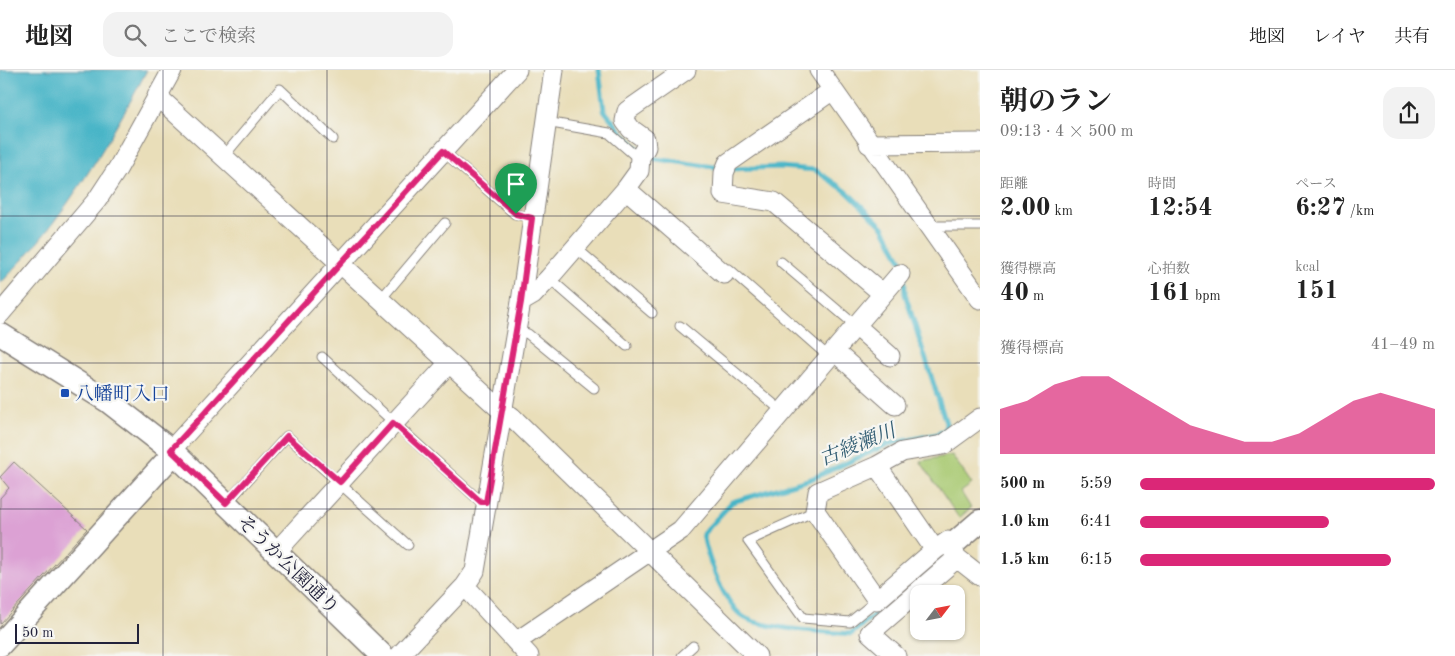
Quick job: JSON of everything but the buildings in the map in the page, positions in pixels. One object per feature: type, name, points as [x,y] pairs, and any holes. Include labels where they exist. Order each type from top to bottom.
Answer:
[{"type":"street","points":[[0,314],[97,200],[118,168],[172,70]]},
{"type":"street","points":[[0,645],[341,263],[517,70]]},
{"type":"street","points":[[398,656],[465,586],[475,571],[521,302],[554,70]]},
{"type":"street","points":[[819,70],[930,230],[978,293]]},
{"type":"street","points":[[521,302],[533,295],[549,278],[640,171],[645,139],[631,130],[625,121],[627,111],[675,73]]},
{"type":"street","points":[[833,90],[724,157],[723,194],[774,202],[882,293]]},
{"type":"street","points":[[157,96],[381,299],[502,413],[511,416],[757,656]]},
{"type":"street","points":[[869,144],[980,142]]},
{"type":"street","points":[[626,189],[727,272]]},
{"type":"street","points":[[516,642],[681,530],[900,274]]},
{"type":"street","points":[[855,325],[890,356]]},
{"type":"street","name":"そうか公園通り","points":[[0,334],[109,402],[172,451],[383,656]]},
{"type":"street","points":[[832,354],[895,405]]},
{"type":"street","points":[[276,552],[449,363]]},
{"type":"street","points":[[948,551],[877,600],[815,511],[818,492],[877,466],[902,452],[943,445],[979,422]]},
{"type":"street","points":[[877,466],[948,551],[980,576]]},
{"type":"street","points":[[896,656],[870,633],[948,551],[980,521]]},
{"type":"street","points":[[465,586],[529,656]]},
{"type":"lane","points":[[224,156],[280,89],[332,139]]},
{"type":"lane","points":[[546,122],[609,133],[642,155]]},
{"type":"lane","points":[[443,151],[516,214],[532,218]]},
{"type":"lane","points":[[381,299],[445,223]]},
{"type":"lane","points":[[930,230],[937,226],[980,226]]},
{"type":"lane","points":[[576,248],[652,313]]},
{"type":"lane","points":[[781,262],[855,325]]},
{"type":"lane","points":[[727,272],[832,354]]},
{"type":"lane","points":[[549,278],[627,346]]},
{"type":"lane","points":[[680,326],[782,412]]},
{"type":"lane","points":[[516,330],[528,334],[594,388]]},
{"type":"lane","points":[[322,357],[481,502],[486,502]]},
{"type":"lane","points":[[226,503],[287,436],[408,545]]},
{"type":"lane","points":[[815,511],[748,541],[803,618],[850,622],[877,600]]},
{"type":"lane","points":[[682,656],[693,646]]},
{"type":"green space","points":[[952,455],[972,484],[961,492],[971,508],[959,518],[920,461]]},
{"type":"water","points":[[0,70],[147,70],[109,139],[81,184],[34,247],[0,284]]},
{"type":"waterway","name":"古綾瀬川","points":[[599,70],[604,110],[623,134],[637,147],[656,159],[722,168]]},
{"type":"waterway","name":"古綾瀬川","points":[[731,169],[781,167],[815,170],[846,191],[883,227],[904,266],[905,294],[946,423],[945,430],[938,434],[888,444],[811,479],[732,502],[703,534],[712,566],[722,590],[735,609],[742,616],[750,620],[777,627],[851,634],[949,552]]},
{"type":"place","name":"八幡町入口","points":[[65,393]]},
{"type":"route","points":[[443,151],[516,214],[532,218],[521,302],[486,502],[481,502],[393,423],[340,482],[287,436],[226,503],[171,450],[443,151]]}]
